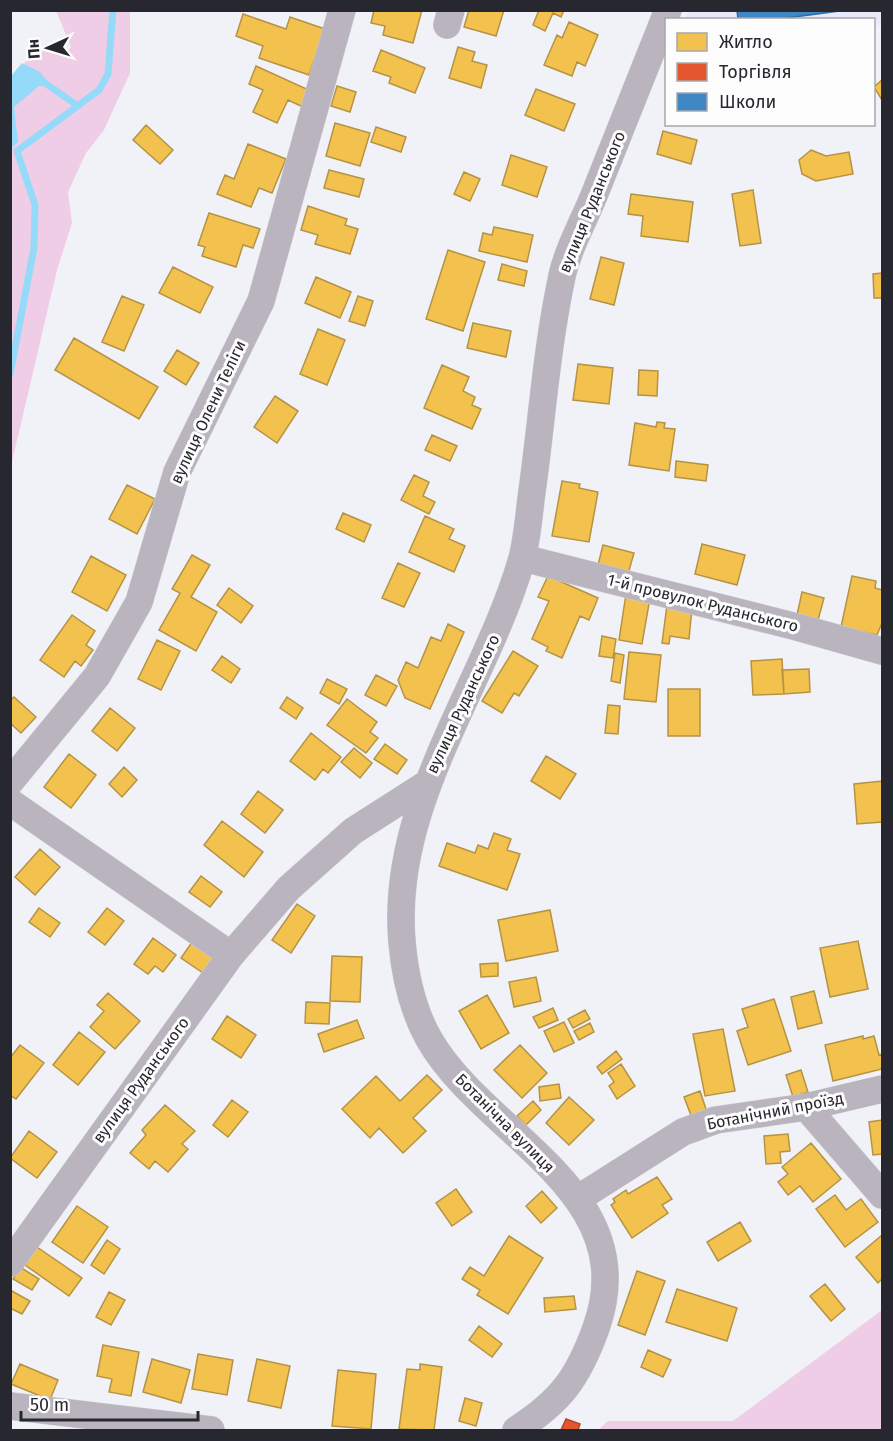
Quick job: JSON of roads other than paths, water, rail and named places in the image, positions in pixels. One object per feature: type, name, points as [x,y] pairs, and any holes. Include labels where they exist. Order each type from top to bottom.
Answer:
[{"type":"street","name":"вулиця Олени Теліги","points":[[10,782],[97,676],[139,602],[177,472],[261,301],[342,10]]},
{"type":"street","name":"вулиця Руданського","points":[[10,1263],[231,955],[289,888],[353,831],[425,784],[497,632],[523,558],[561,277],[668,10]]},
{"type":"street","name":"1-й провулок Руданського","points":[[523,558],[797,627],[882,651]]},
{"type":"street","name":"Ботанічна вулиця","points":[[425,784],[402,892],[401,937],[405,975],[414,1007],[430,1041],[458,1077],[540,1155],[579,1198],[592,1221],[602,1250],[605,1281],[601,1314],[586,1356],[567,1389],[516,1431]]},
{"type":"street","points":[[10,802],[231,955]]},
{"type":"street","name":"Ботанічний проїзд","points":[[579,1198],[683,1132],[716,1120],[806,1107],[882,1089]]},
{"type":"street","points":[[806,1107],[882,1195]]},
{"type":"street","points":[[10,1406],[211,1431]]},
{"type":"water","points":[[22,63],[40,72],[51,86],[39,86],[14,107],[18,142],[11,148],[11,76]]},
{"type":"waterway","points":[[10,374],[34,248],[35,205],[17,151],[99,90],[108,74],[113,10]]},
{"type":"waterway","points":[[45,83],[78,106]]}]
